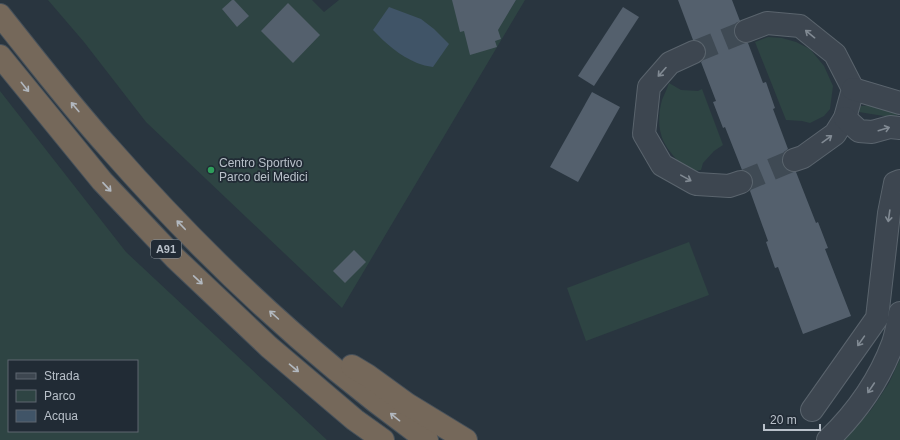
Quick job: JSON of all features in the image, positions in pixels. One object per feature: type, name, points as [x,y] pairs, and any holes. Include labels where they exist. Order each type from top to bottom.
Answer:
[{"type":"highway","name":"A91","points":[[0,15],[110,149],[177,222],[250,293],[310,348],[400,421],[427,440]]},
{"type":"highway","name":"A91","points":[[0,56],[102,181],[175,258],[269,347],[355,420],[383,440]]},
{"type":"highway","points":[[310,348],[343,360],[407,404],[466,440]]},
{"type":"highway","points":[[355,420],[368,440]]},
{"type":"street","points":[[746,31],[767,23],[800,26],[835,54],[853,89],[845,118],[835,134],[803,157],[794,160]]},
{"type":"street","points":[[694,52],[670,63],[649,87],[644,134],[662,165],[697,184],[729,186],[741,182]]},
{"type":"street","points":[[853,89],[900,103]]},
{"type":"street","points":[[845,118],[859,131],[872,132],[890,127],[900,128]]},
{"type":"street","points":[[812,410],[877,318],[889,213],[895,183],[900,181]]},
{"type":"street","points":[[828,440],[859,405],[876,380],[893,342],[900,313]]},
{"type":"green space","points":[[48,0],[312,0],[324,12],[339,0],[481,0],[480,1],[506,16],[516,0],[525,0],[342,308],[146,122],[84,42]]},
{"type":"green space","points":[[768,37],[782,38],[796,42],[810,49],[824,66],[833,86],[830,109],[824,116],[810,123],[786,120],[755,42]]},
{"type":"green space","points":[[669,83],[681,90],[698,91],[702,89],[723,145],[714,151],[703,163],[701,170],[690,170],[682,165],[665,145],[662,138],[659,126],[660,113],[662,100]]},
{"type":"green space","points":[[0,91],[126,252],[327,440],[0,440]]},
{"type":"green space","points":[[889,104],[900,108],[896,118],[859,112],[860,106]]},
{"type":"green space","points":[[689,242],[709,295],[586,341],[567,288]]},
{"type":"green space","points":[[900,359],[900,440],[844,440],[871,410],[889,383]]},
{"type":"water","points":[[389,7],[421,19],[449,44],[433,67],[419,64],[405,57],[373,30]]},
{"type":"building","points":[[234,0],[249,16],[237,27],[222,9]]},
{"type":"building","points":[[452,0],[516,0],[498,30],[501,39],[495,41],[497,47],[470,55],[464,31],[460,32]]},
{"type":"building","points":[[678,0],[732,0],[740,21],[736,23],[734,35],[738,41],[748,43],[763,83],[766,82],[775,108],[773,109],[788,149],[784,152],[782,157],[782,164],[786,170],[796,172],[816,223],[818,222],[828,248],[825,249],[851,316],[803,334],[778,267],[775,268],[766,242],[768,241],[750,191],[753,185],[753,178],[749,172],[742,170],[725,127],[723,128],[713,102],[716,101],[701,62],[706,54],[705,47],[701,42],[693,40]]},
{"type":"building","points":[[288,3],[320,35],[293,63],[261,31]]},
{"type":"building","points":[[623,7],[639,17],[594,86],[578,76]]},
{"type":"building","points":[[592,92],[620,107],[578,182],[550,167]]},
{"type":"building","points":[[354,250],[366,262],[345,283],[333,271]]},
{"type":"tunnel","points":[[694,52],[746,31]]},
{"type":"tunnel","points":[[741,182],[794,160]]},
{"type":"place","name":"Centro Sportivo Parco dei Medici","points":[[211,170]]}]
